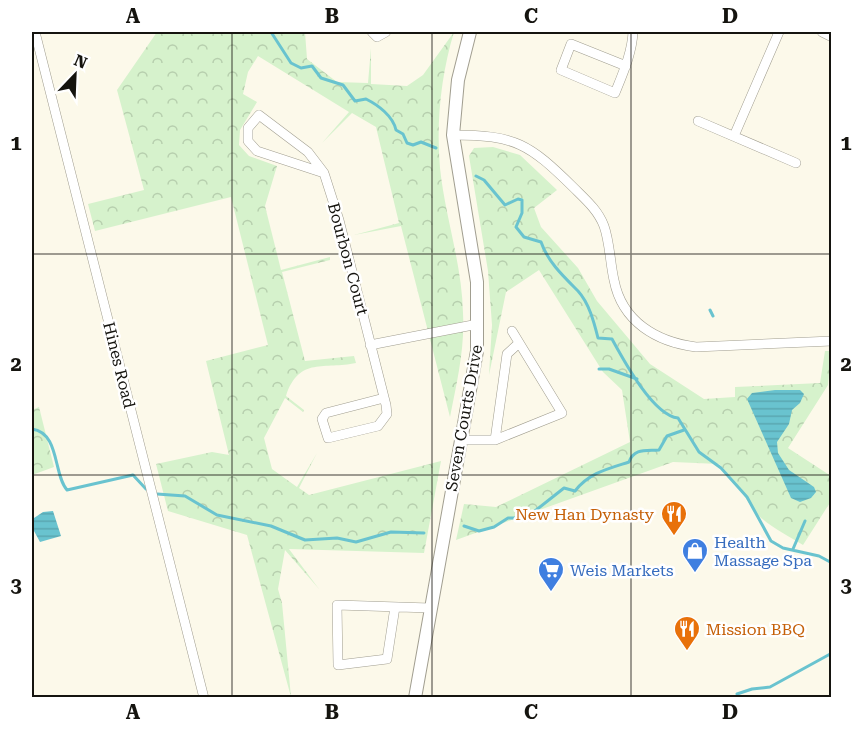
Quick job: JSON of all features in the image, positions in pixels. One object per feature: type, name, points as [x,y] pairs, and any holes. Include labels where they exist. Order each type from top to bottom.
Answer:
[{"type":"street","name":"Hines Road","points":[[35,32],[204,698]]},
{"type":"street","points":[[372,32],[377,37],[386,32]]},
{"type":"street","name":"Seven Courts Drive","points":[[415,698],[471,391],[478,324],[477,282],[453,135],[458,80],[470,32]]},
{"type":"street","points":[[626,66],[571,44],[561,70],[615,93],[626,66],[633,32]]},
{"type":"street","points":[[734,136],[779,32]]},
{"type":"street","points":[[822,32],[831,37]]},
{"type":"street","name":"Bourbon Court","points":[[324,173],[257,151],[248,141],[248,128],[259,115],[308,152],[324,173],[339,220],[384,398],[387,414],[378,426],[328,438],[322,419],[326,413],[384,398]]},
{"type":"street","points":[[698,121],[796,163]]},
{"type":"street","points":[[453,135],[500,137],[525,146],[548,162],[592,206],[605,228],[618,296],[629,314],[654,336],[676,345],[696,347],[831,340]]},
{"type":"street","points":[[370,345],[478,324]]},
{"type":"street","points":[[461,440],[495,440],[562,413],[512,331]]},
{"type":"street","points":[[495,440],[507,354],[519,343]]},
{"type":"street","points":[[395,607],[387,659],[338,665],[336,605],[430,608]]},
{"type":"green space","points":[[157,32],[305,32],[307,59],[337,82],[368,83],[371,48],[371,84],[407,86],[423,75],[454,32],[443,82],[439,116],[442,186],[460,276],[463,313],[462,352],[450,417],[401,226],[354,235],[399,223],[376,127],[352,113],[322,143],[349,112],[258,56],[248,72],[243,94],[257,102],[240,130],[239,145],[249,156],[277,166],[265,206],[281,270],[330,257],[330,260],[282,272],[305,361],[354,356],[356,363],[314,367],[298,375],[291,383],[286,396],[304,410],[303,412],[285,398],[264,438],[272,469],[297,487],[317,453],[299,488],[309,495],[441,461],[424,553],[289,549],[319,589],[285,550],[278,589],[282,603],[291,697],[247,535],[168,511],[156,464],[212,452],[229,455],[206,361],[268,345],[231,197],[95,231],[88,204],[144,190],[117,90]]},
{"type":"green space","points":[[493,147],[520,155],[557,190],[534,208],[541,227],[578,268],[597,301],[650,364],[704,399],[735,397],[735,387],[820,383],[825,351],[831,351],[828,385],[788,448],[831,476],[831,501],[803,545],[758,515],[719,464],[673,462],[456,540],[464,504],[496,507],[630,442],[622,390],[603,372],[539,270],[506,292],[489,375],[492,325],[488,271],[469,156],[474,148]]},
{"type":"green space","points":[[39,407],[54,467],[32,475],[32,410]]},
{"type":"water","points":[[800,390],[804,394],[800,403],[792,410],[789,424],[777,442],[778,453],[789,470],[814,487],[816,492],[811,498],[800,502],[791,498],[747,399],[752,393]]},
{"type":"water","points":[[53,511],[61,536],[40,542],[34,531],[34,518],[43,512]]},
{"type":"waterway","points":[[271,32],[291,63],[301,68],[312,66],[321,78],[343,85],[355,101],[366,99],[375,104],[388,116],[396,130],[403,134],[407,143],[413,145],[421,142],[436,148]]},
{"type":"waterway","points":[[476,176],[484,180],[505,205],[518,199],[522,200],[522,213],[516,227],[524,237],[541,242],[552,262],[585,301],[598,338],[612,339],[649,397],[668,415],[678,418],[699,452],[721,468],[747,497],[771,541],[783,548],[819,556],[832,563]]},
{"type":"waterway","points":[[710,310],[713,316]]},
{"type":"waterway","points":[[599,369],[609,369],[637,379]]},
{"type":"waterway","points":[[32,429],[41,432],[52,446],[67,490],[133,475],[146,489]]},
{"type":"waterway","points":[[464,526],[479,531],[494,527],[508,518],[526,518],[564,488],[575,491],[592,476],[629,462],[637,452],[659,450],[667,436],[684,430]]},
{"type":"waterway","points":[[157,494],[185,496],[217,515],[271,526],[305,540],[337,538],[356,542],[391,532],[424,533]]},
{"type":"waterway","points":[[793,549],[805,521]]},
{"type":"waterway","points":[[737,694],[770,687],[832,653]]},
{"type":"place","name":"New Han Dynasty","points":[[674,537]]},
{"type":"place","name":"Health Massage Spa","points":[[695,574]]},
{"type":"place","name":"Weis Markets","points":[[551,593]]},
{"type":"place","name":"Mission BBQ","points":[[687,652]]}]
